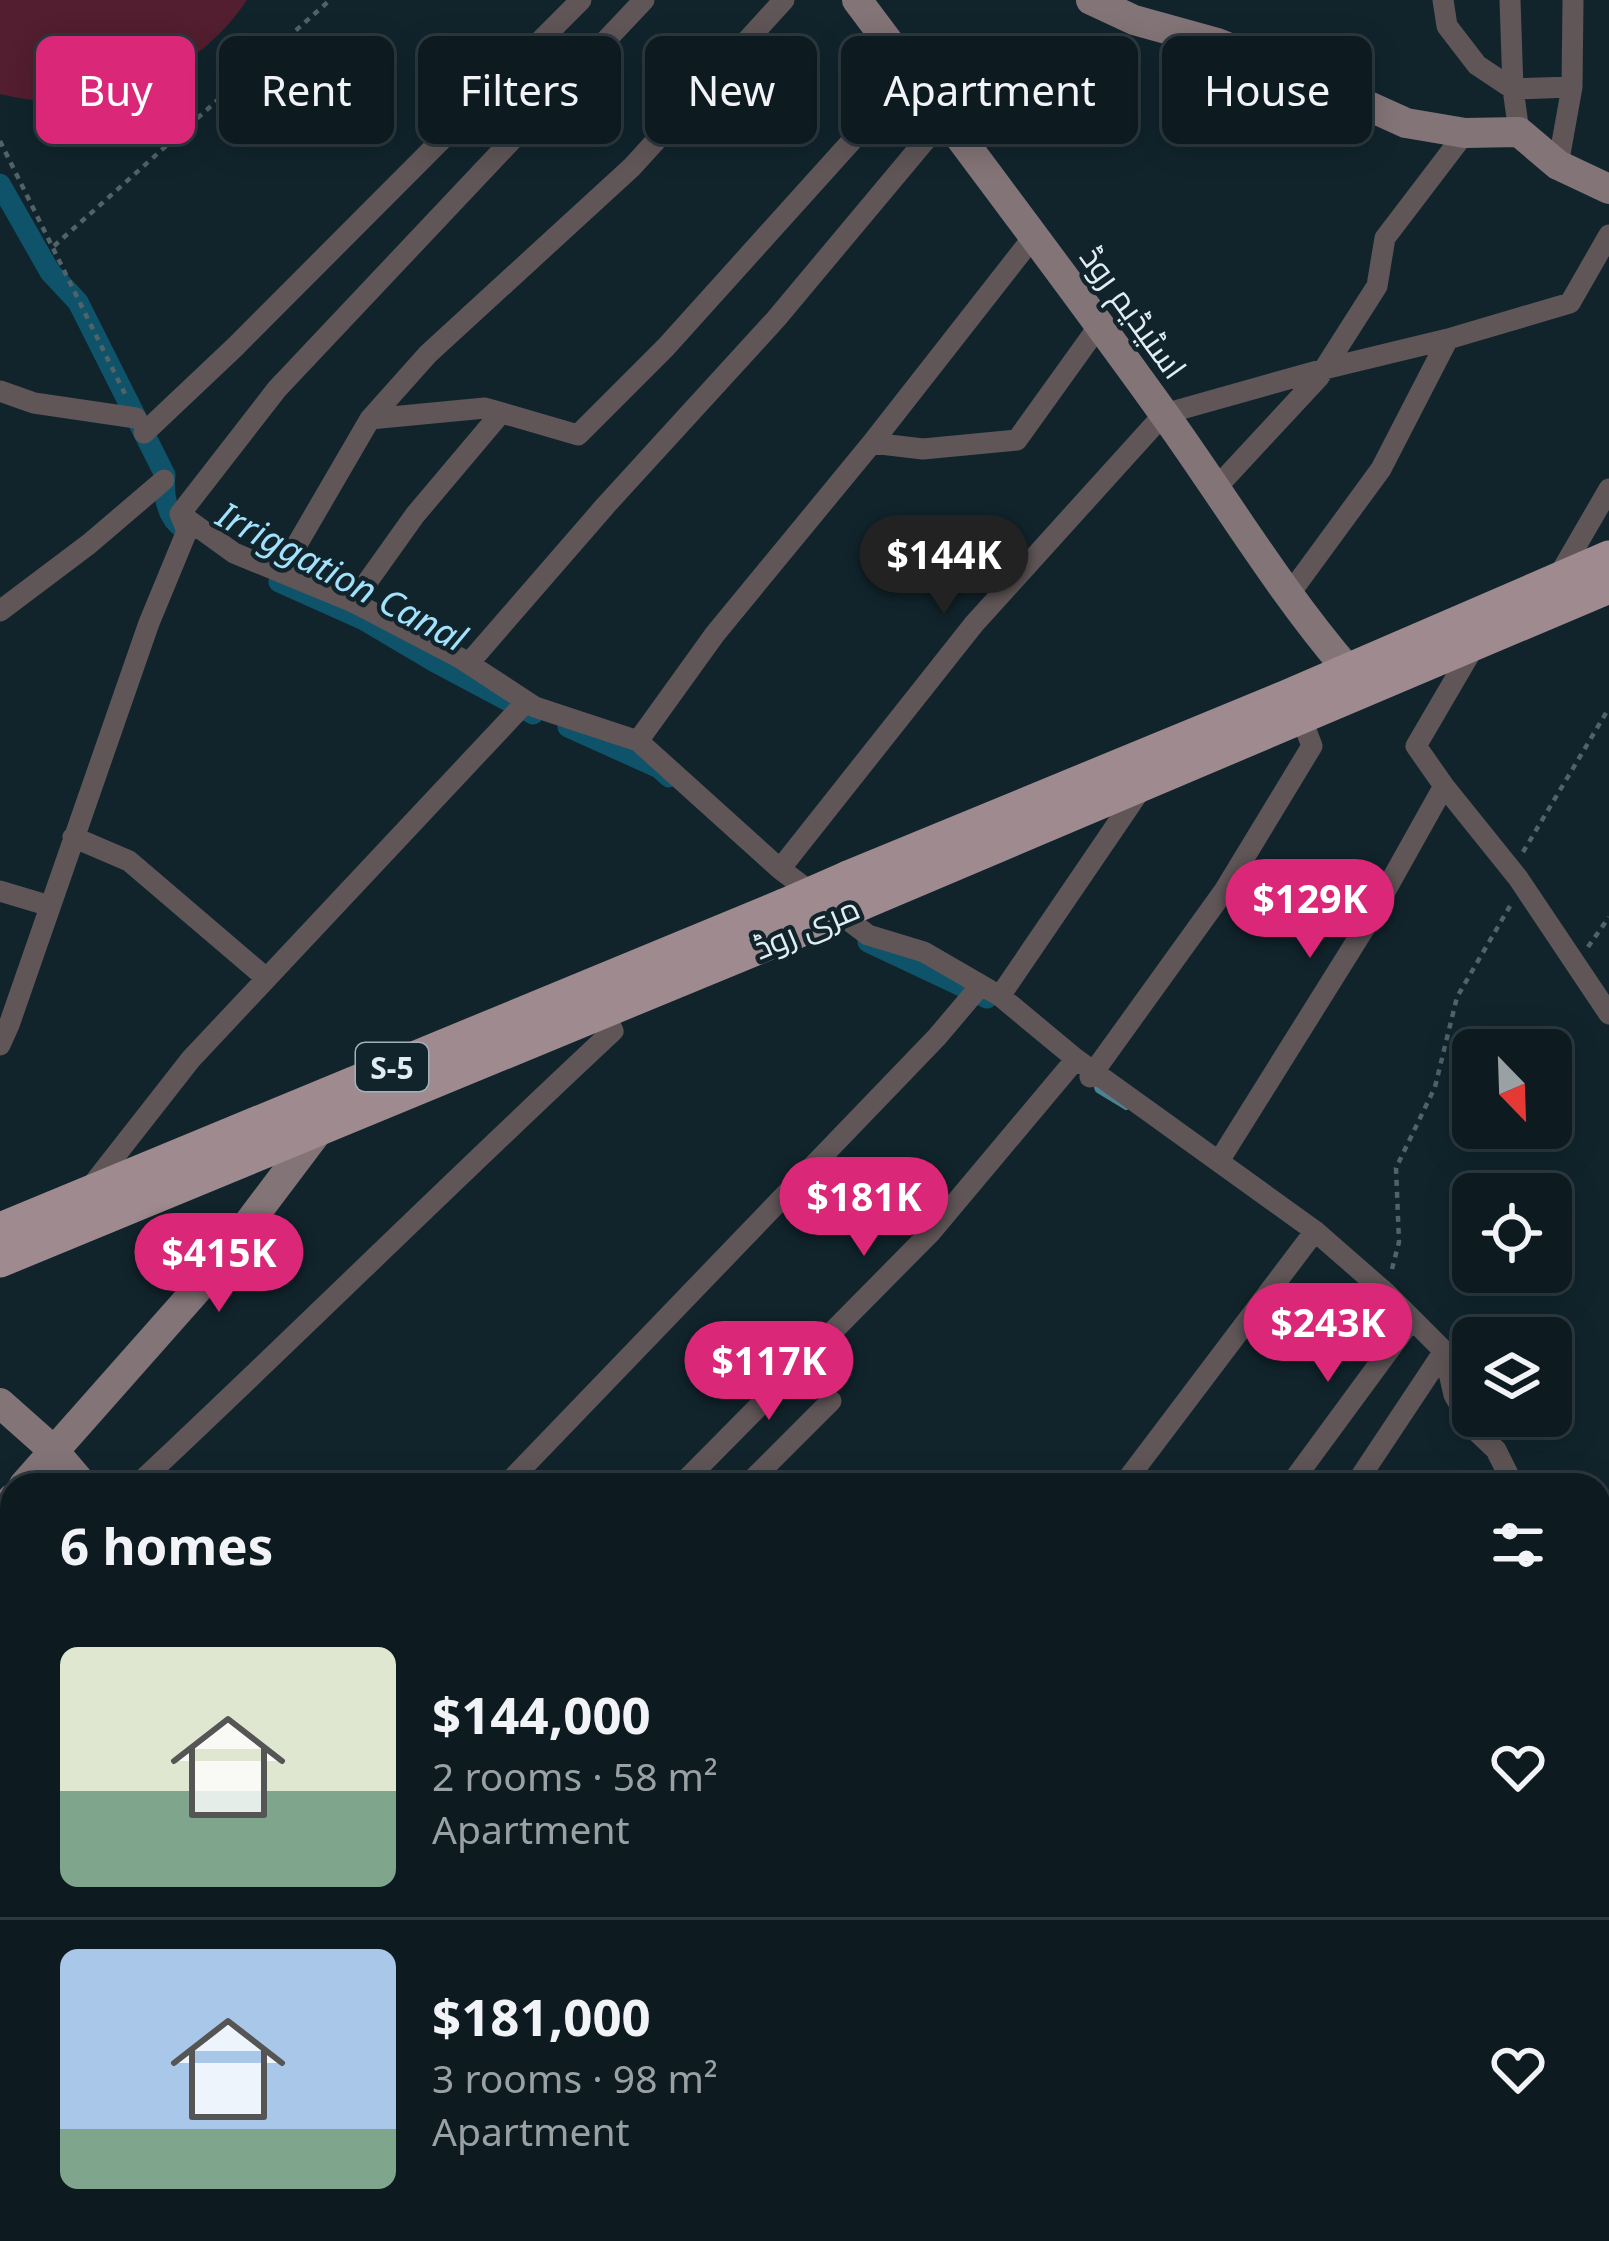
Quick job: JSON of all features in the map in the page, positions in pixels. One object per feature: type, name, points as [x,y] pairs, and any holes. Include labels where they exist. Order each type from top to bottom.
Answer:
[{"type":"main road","name":"مری روڈ","points":[[0,1229],[1154,770],[1301,717],[1475,645],[1592,576]]},
{"type":"main road","name":"مری روڈ","points":[[1154,770],[1348,670],[1592,576]]},
{"type":"main road","name":"مری روڈ","points":[[0,1261],[604,1013],[790,918]]},
{"type":"street","points":[[0,391],[34,403],[140,425],[235,347],[581,0]]},
{"type":"street","points":[[180,514],[277,389],[644,0]]},
{"type":"street","points":[[281,572],[370,419],[428,354],[632,167],[784,0]]},
{"type":"street","name":"اسٹیڈیم روڈ","points":[[857,0],[884,36]]},
{"type":"street","points":[[1091,0],[1134,20],[1217,44],[1313,81],[1406,123],[1465,133],[1519,132],[1558,165],[1609,189]]},
{"type":"street","points":[[1443,0],[1447,26],[1477,65],[1514,89],[1572,87]]},
{"type":"street","points":[[1510,0],[1519,132]]},
{"type":"street","points":[[1558,165],[1572,87],[1573,0]]},
{"type":"street","points":[[1216,488],[1324,369],[1377,286],[1385,238],[1465,133]]},
{"type":"street","points":[[370,419],[485,408],[578,435],[666,347],[849,144]]},
{"type":"street","points":[[469,663],[776,319],[922,144]]},
{"type":"street","name":"اسٹیڈیم روڈ","points":[[964,144],[1164,414],[1288,596],[1348,670]]},
{"type":"street","points":[[780,868],[974,624],[1164,414],[1570,303],[1609,235]]},
{"type":"street","points":[[638,741],[715,634],[1034,236]]},
{"type":"street","points":[[872,443],[923,449],[1017,440],[1098,327]]},
{"type":"street","points":[[1288,596],[1381,469],[1448,339]]},
{"type":"street","points":[[353,602],[415,515],[501,413]]},
{"type":"street","points":[[0,611],[164,480]]},
{"type":"street","points":[[1592,576],[1609,489]]},
{"type":"street","points":[[180,514],[234,553],[353,602],[469,663],[535,707],[638,741],[780,868],[868,935],[923,952],[991,991],[1087,1070],[1315,1231],[1386,1293],[1444,1352],[1454,1395],[1508,1473]]},
{"type":"street","points":[[0,1045],[149,622],[188,531],[180,514]]},
{"type":"street","points":[[1475,645],[1416,746],[1517,878],[1609,1014]]},
{"type":"street","points":[[86,1194],[191,1059],[526,702]]},
{"type":"street","points":[[693,1473],[1087,1070],[1224,891],[1312,746],[1301,717]]},
{"type":"street","points":[[518,1473],[921,1053],[991,991],[1154,770]]},
{"type":"street","points":[[1219,1161],[1364,929],[1444,786]]},
{"type":"street","points":[[73,837],[129,861],[266,978]]},
{"type":"street","points":[[0,891],[50,906]]},
{"type":"street","points":[[150,1473],[613,1031],[604,1013]]},
{"type":"street","points":[[35,1473],[208,1277],[321,1127]]},
{"type":"street","points":[[1132,1473],[1315,1231]]},
{"type":"street","points":[[1299,1473],[1412,1319]]},
{"type":"street","points":[[1363,1473],[1444,1352]]},
{"type":"street","points":[[759,1473],[831,1401]]},
{"type":"street","points":[[0,1403],[73,1473]]},
{"type":"path","points":[[54,246],[330,0]]},
{"type":"path","points":[[0,141],[140,425]]},
{"type":"path","points":[[1386,1293],[1400,1242],[1396,1168],[1435,1087],[1457,997],[1609,708]]},
{"type":"path","points":[[1576,964],[1609,917]]},
{"type":"shaded area","points":[[0,0],[247,0],[195,55],[195,36],[36,36],[36,100],[0,94]]},
{"type":"waterway","name":"Irriggation Canal","points":[[0,184],[50,272],[78,302],[165,475],[165,498],[184,529]]},
{"type":"waterway","name":"Irriggation Canal","points":[[279,582],[364,620],[533,714]]},
{"type":"waterway","name":"Irriggation Canal","points":[[568,727],[659,768],[669,777]]},
{"type":"waterway","name":"Irriggation Canal","points":[[868,942],[987,998]]},
{"type":"waterway","points":[[1095,1082],[1098,1090],[1126,1107]]}]
